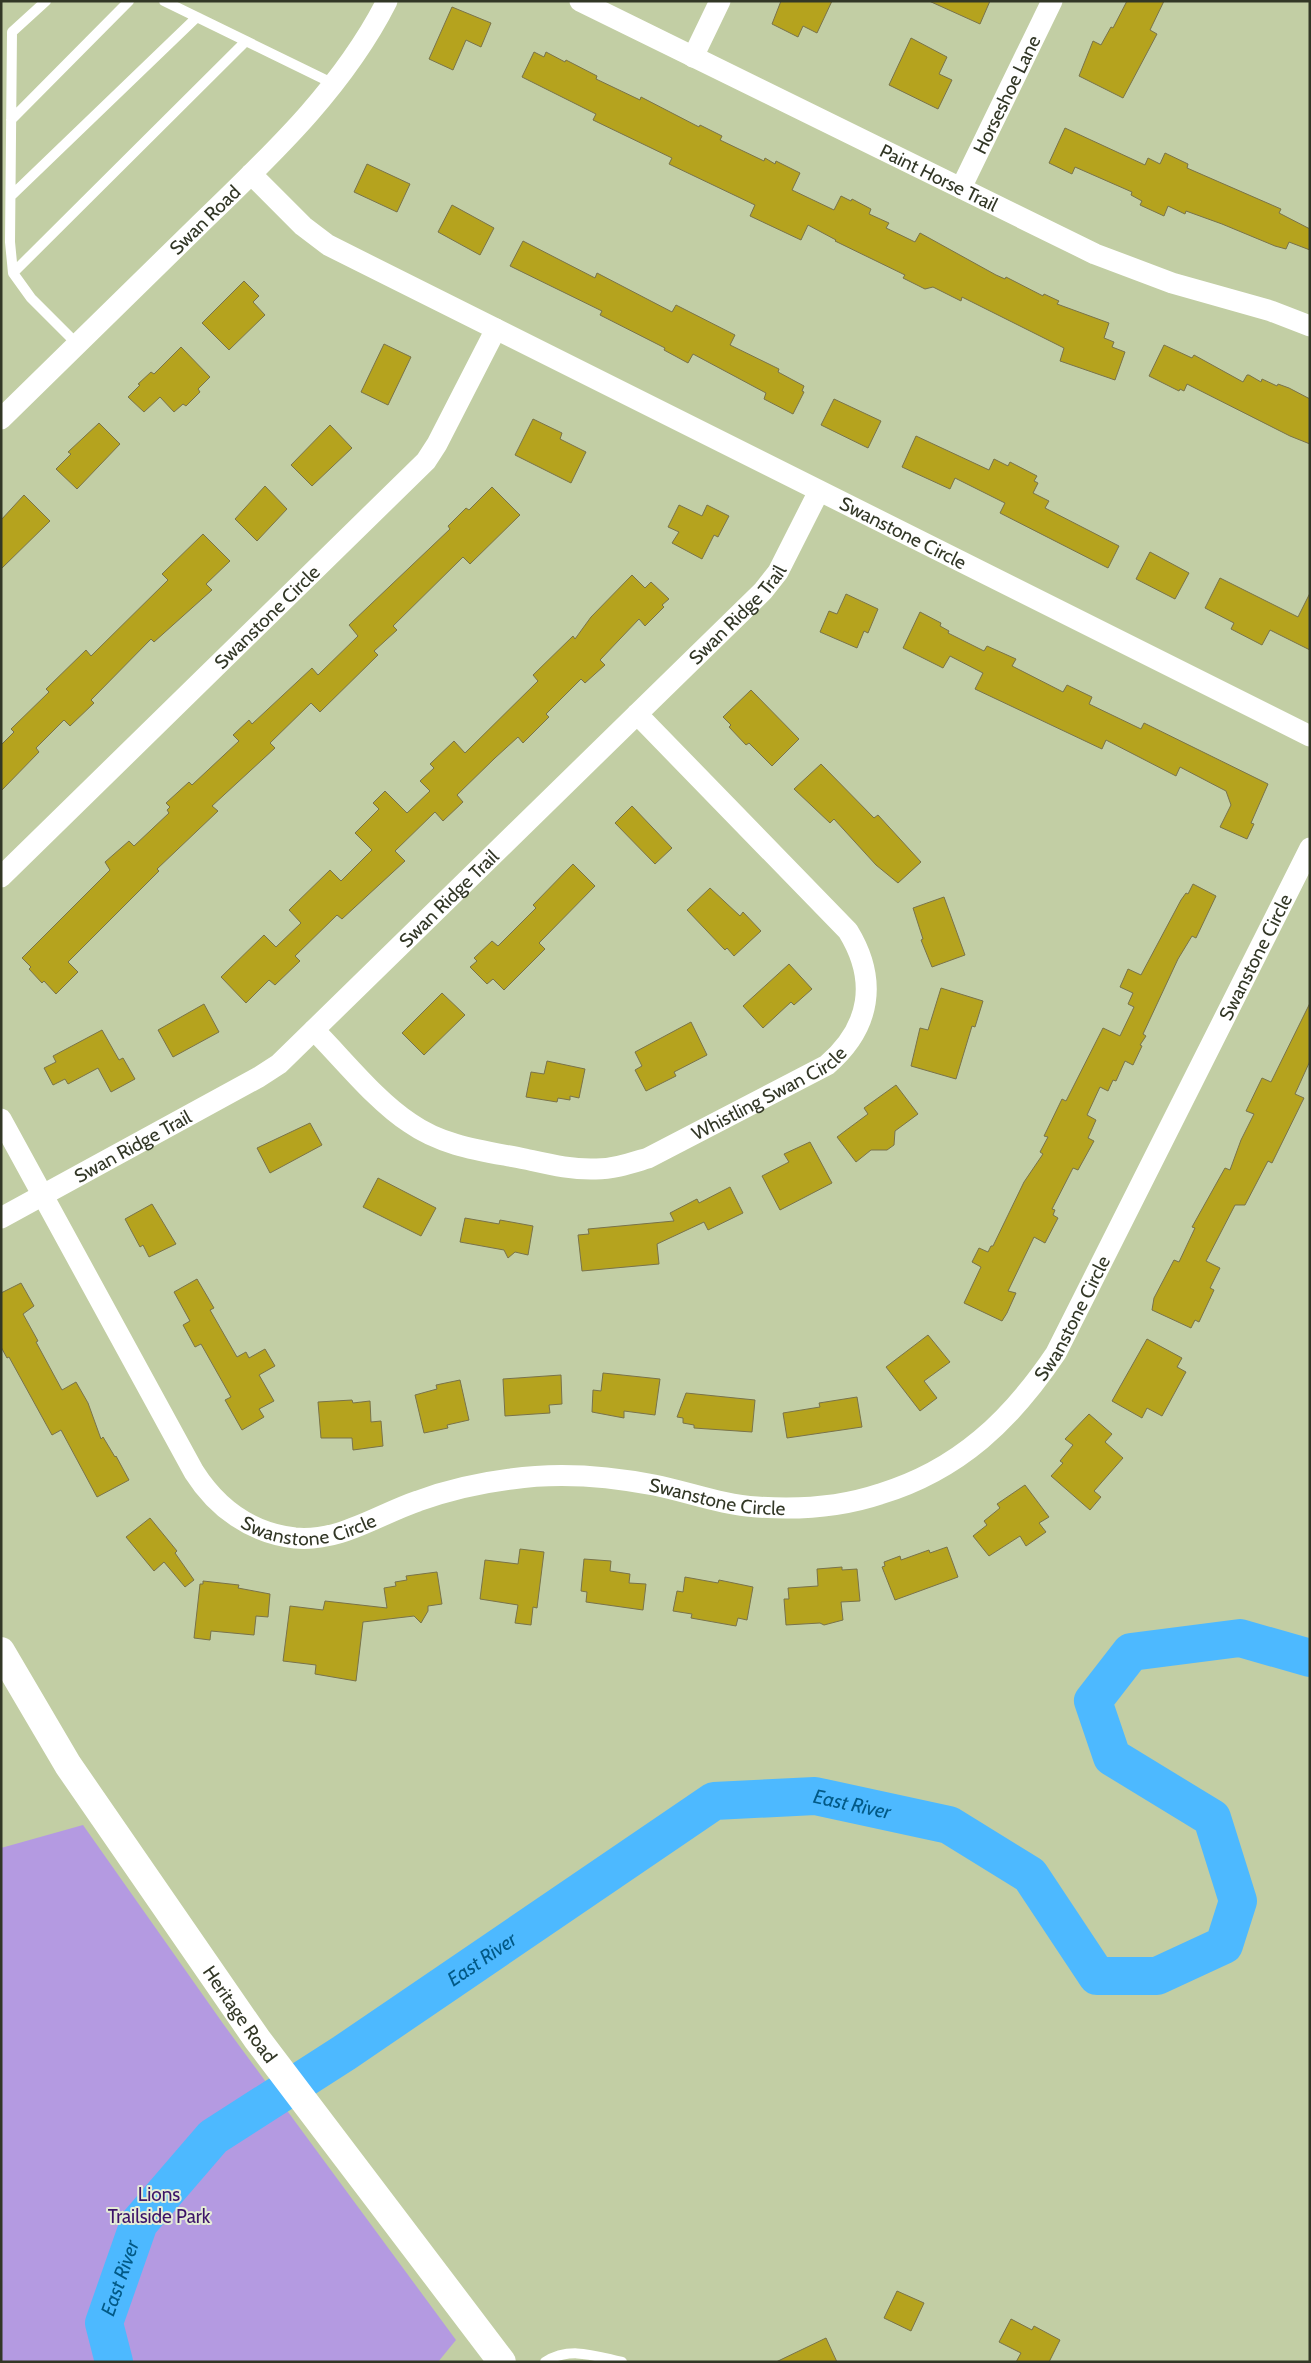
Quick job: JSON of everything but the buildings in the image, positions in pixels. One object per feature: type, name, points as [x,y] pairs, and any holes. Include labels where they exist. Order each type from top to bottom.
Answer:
[{"type":"main road","name":"Heritage Road","points":[[1,1651],[68,1765],[258,2039],[326,2132],[502,2362]]},
{"type":"street","name":"Swan Road","points":[[1,419],[290,136],[334,84],[378,18],[386,1]]},
{"type":"street","name":"Paint Horse Trail","points":[[580,1],[1095,254],[1172,283],[1271,312],[1310,326]]},
{"type":"street","points":[[693,57],[720,1]]},
{"type":"street","name":"Horseshoe Lane","points":[[961,188],[1052,1]]},
{"type":"street","name":"Swanstone Circle","points":[[251,174],[314,236],[1310,736]]},
{"type":"street","name":"Swanstone Circle","points":[[1,877],[426,461],[437,444],[496,329]]},
{"type":"street","name":"Swan Ridge Trail","points":[[1,1218],[259,1077],[279,1064],[763,591],[778,572],[819,490]]},
{"type":"street","name":"Whistling Swan Circle","points":[[314,1030],[388,1105],[408,1123],[431,1136],[456,1146],[570,1168],[597,1170],[624,1166],[648,1158],[827,1064],[842,1052],[860,1024],[866,1003],[864,967],[857,946],[848,931],[637,714]]},
{"type":"street","name":"Swanstone Circle","points":[[1,1119],[201,1484],[218,1504],[234,1516],[270,1533],[296,1538],[322,1537],[348,1531],[416,1501],[460,1488],[521,1478],[565,1475],[610,1478],[656,1485],[703,1498],[755,1507],[800,1509],[844,1504],[881,1494],[917,1480],[950,1462],[978,1443],[1006,1418],[1032,1390],[1056,1353],[1310,848]]},
{"type":"lane","points":[[46,1],[12,32],[10,242],[13,272],[31,298],[78,344]]},
{"type":"lane","points":[[11,120],[129,1]]},
{"type":"lane","points":[[164,1],[334,84]]},
{"type":"lane","points":[[11,196],[198,17]]},
{"type":"lane","points":[[13,272],[246,41]]},
{"type":"lane","points":[[545,2362],[553,2357],[576,2352],[622,2362]]},
{"type":"green space","name":"Lions Trailside Park","points":[[83,1825],[224,2025],[456,2340],[438,2362],[1,2362],[1,1848]]},
{"type":"waterway","name":"East River","points":[[114,2362],[104,2323],[139,2223],[213,2137],[344,2053],[714,1801],[815,1796],[949,1825],[1030,1875],[1097,1976],[1157,1976],[1224,1945],[1238,1901],[1212,1818],[1112,1757],[1093,1701],[1131,1652],[1240,1638],[1310,1658]]}]
